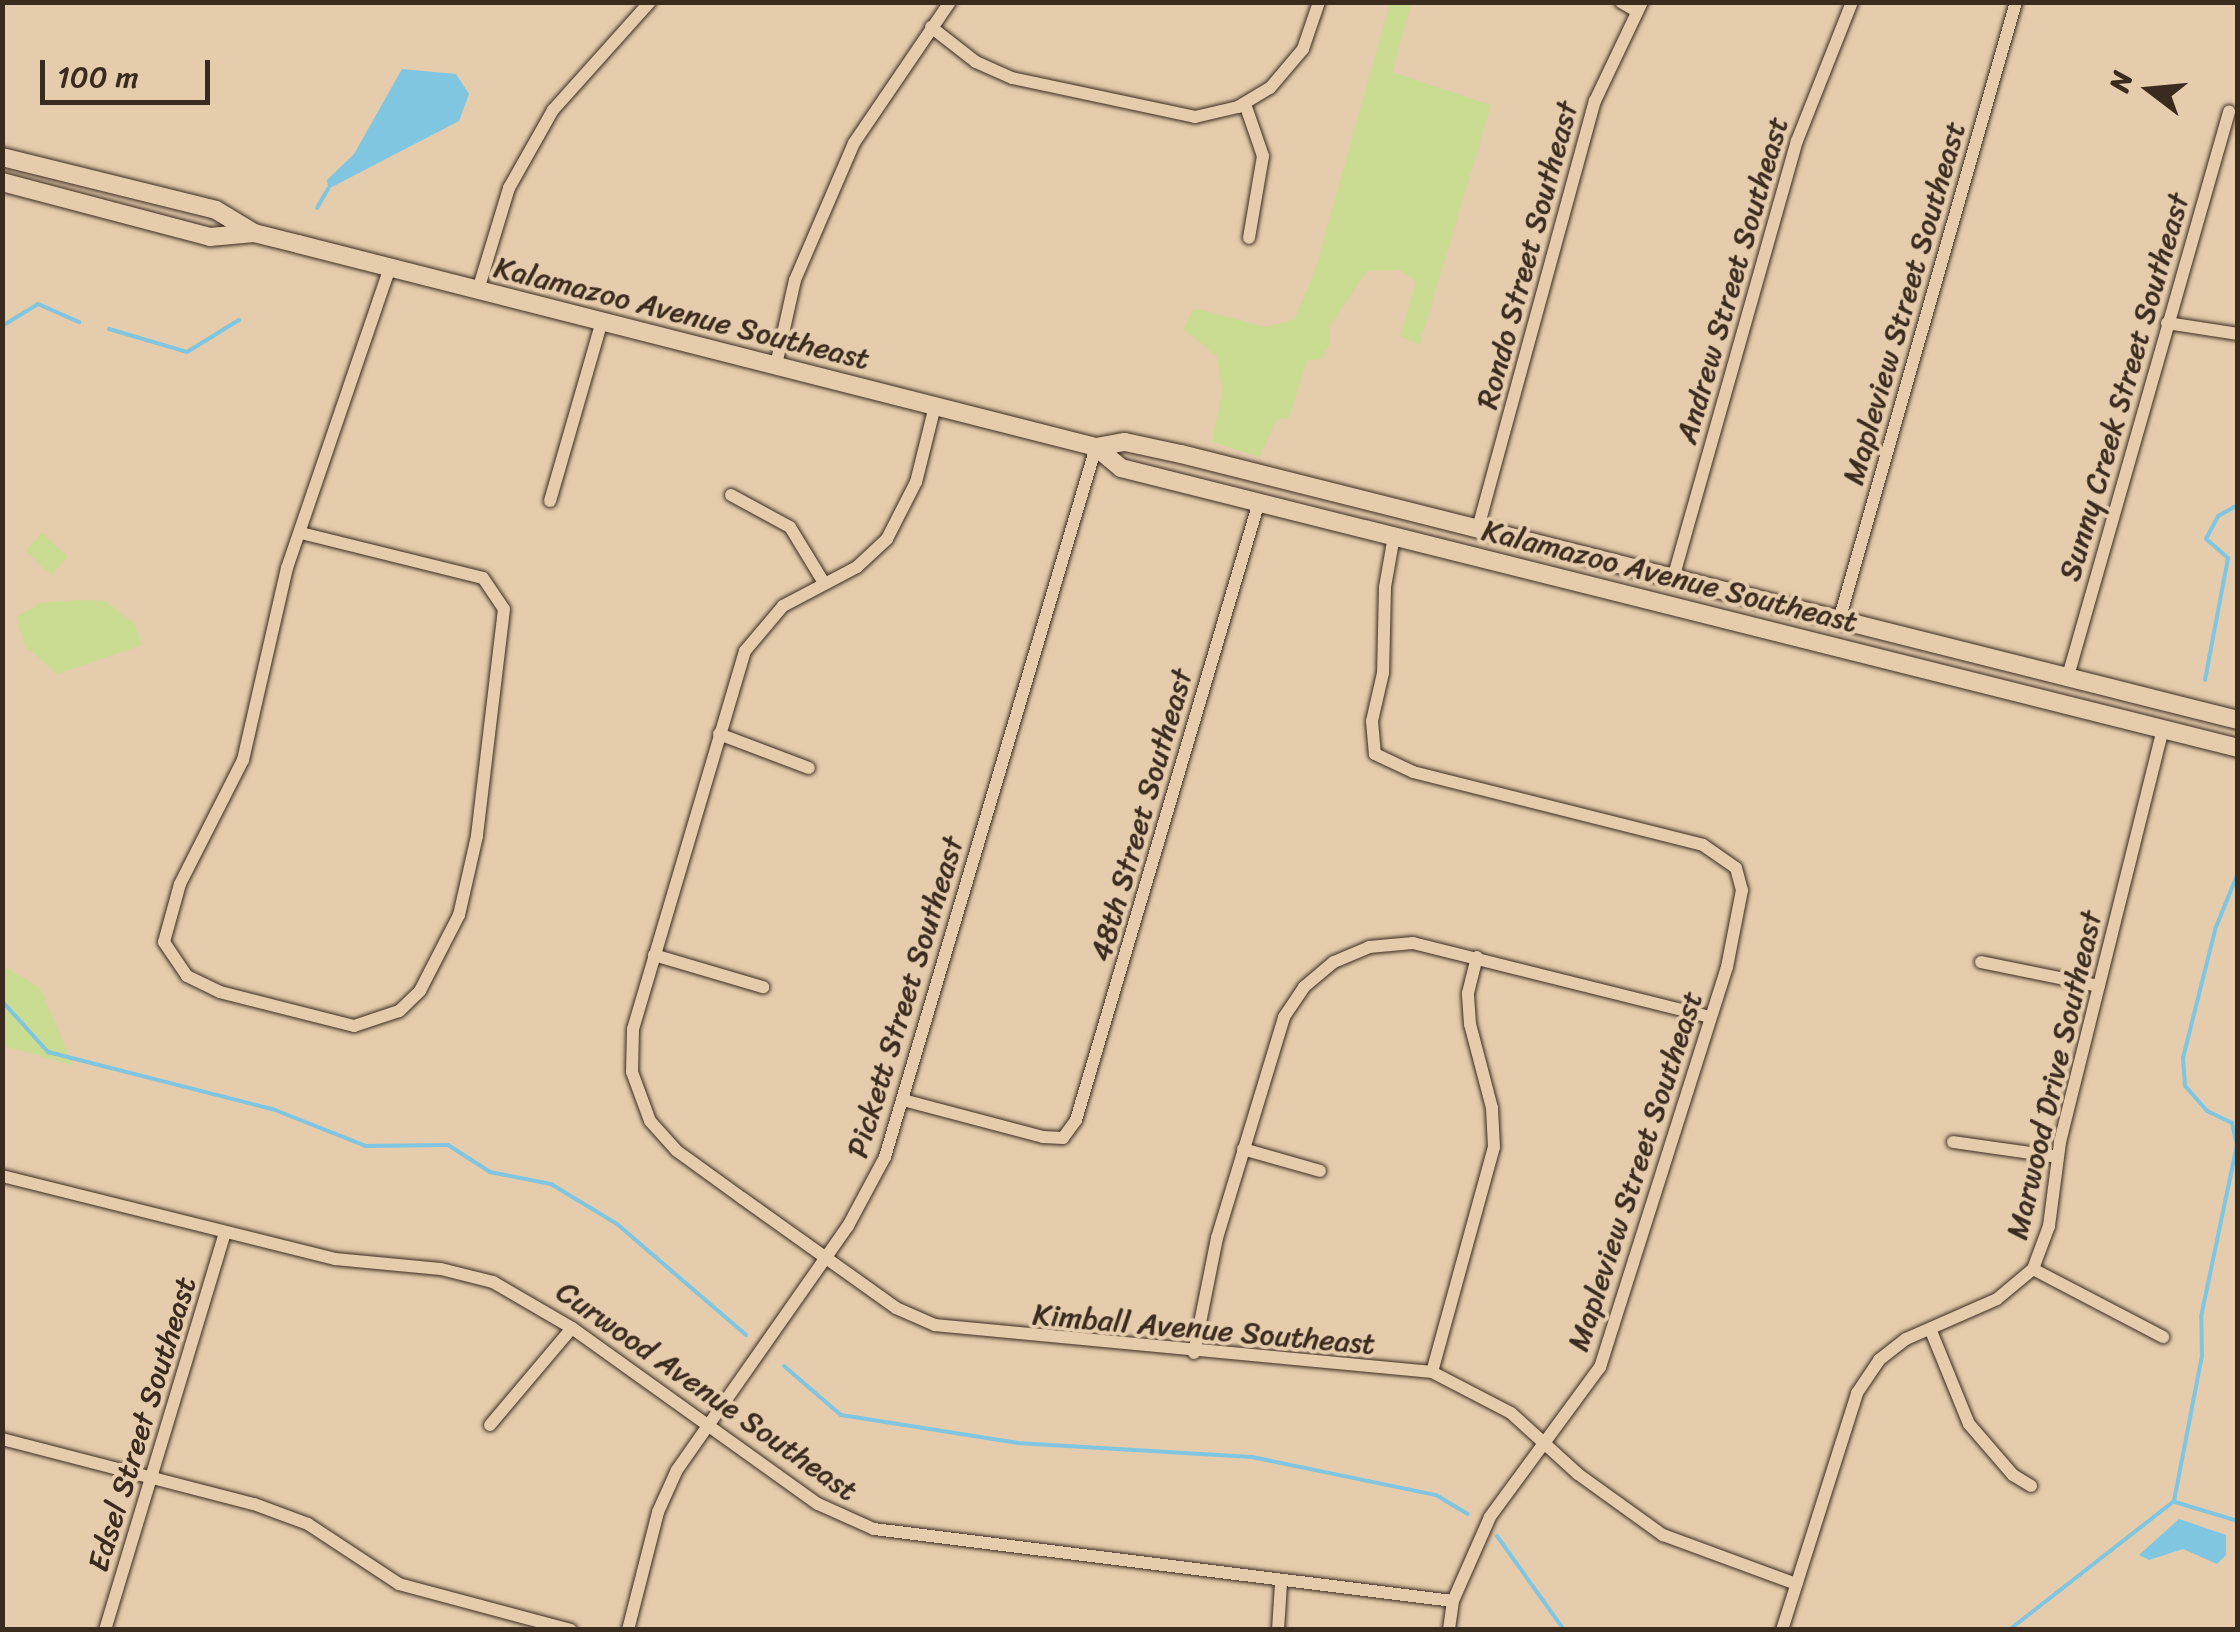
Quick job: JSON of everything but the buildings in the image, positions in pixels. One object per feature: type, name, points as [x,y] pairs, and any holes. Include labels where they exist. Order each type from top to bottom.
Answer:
[{"type":"main road","name":"Kalamazoo Avenue Southeast","points":[[2,157],[192,204],[254,232],[1096,447],[1125,442],[1674,575],[2230,718]]},
{"type":"main road","name":"Kalamazoo Avenue Southeast","points":[[2,182],[210,237],[254,232]]},
{"type":"main road","points":[[151,221],[183,221],[192,204]]},
{"type":"main road","name":"Kalamazoo Avenue Southeast","points":[[1096,447],[1121,468],[2238,748]]},
{"type":"main road","points":[[1394,536],[1416,522],[1494,538],[1505,534]]},
{"type":"main road","points":[[1547,574],[1572,570],[1648,589],[1674,575]]},
{"type":"main road","points":[[1926,668],[1932,655],[1953,646]]},
{"type":"main road","points":[[2163,728],[2170,723],[2215,730],[2230,718]]},
{"type":"street","points":[[478,290],[509,188],[553,110],[650,2]]},
{"type":"street","points":[[776,365],[795,280],[816,222],[854,143],[950,2]]},
{"type":"street","points":[[931,27],[976,62],[1035,84],[1186,116],[1245,104],[1295,62],[1319,2]]},
{"type":"street","points":[[1622,2],[1639,6]]},
{"type":"street","name":"Andrew Street Southeast","points":[[1674,575],[1798,141],[1852,2]]},
{"type":"street","name":"Mapleview Street Southeast","points":[[1840,618],[2016,2]]},
{"type":"street","name":"Rondo Street Southeast","points":[[1478,528],[1595,101],[1639,6]]},
{"type":"street","points":[[1245,104],[1264,156],[1249,238]]},
{"type":"street","name":"Sunny Creek Street Southeast","points":[[2068,676],[2228,112]]},
{"type":"street","points":[[301,533],[483,578],[504,609],[477,836],[458,915],[420,990],[399,1011],[354,1026],[220,992],[186,976],[164,942],[180,884],[243,760],[266,646],[301,533],[390,267]]},
{"type":"street","points":[[550,502],[602,321]]},
{"type":"street","points":[[2168,323],[2238,334]]},
{"type":"street","points":[[763,987],[654,955],[719,734],[745,651],[761,626],[824,583],[858,567],[894,530],[916,482],[934,406]]},
{"type":"street","name":"Pickett Street Southeast","points":[[628,1630],[658,1512],[706,1426],[826,1258],[878,1174],[1096,447]]},
{"type":"street","points":[[730,495],[769,510],[794,530],[824,583]]},
{"type":"street","name":"48th Street Southeast","points":[[903,1100],[1063,1138],[1082,1107],[1259,502]]},
{"type":"street","name":"Mapleview Street Southeast","points":[[1394,536],[1385,588],[1383,673],[1372,721],[1376,754],[1414,772],[1703,845],[1736,868],[1740,917],[1600,1367],[1490,1517],[1454,1601],[1449,1630]]},
{"type":"street","name":"Marwood Drive Southeast","points":[[1782,1630],[1856,1393],[1879,1360],[1906,1339],[1996,1299],[2034,1269],[2049,1226],[2058,1156],[2163,728]]},
{"type":"street","points":[[719,734],[809,768]]},
{"type":"street","points":[[1194,1353],[1199,1308],[1284,1017],[1304,986],[1334,962],[1369,947],[1413,943],[1710,1016]]},
{"type":"street","name":"Kimball Avenue Southeast","points":[[654,955],[633,1029],[636,1088],[650,1121],[677,1151],[826,1258],[934,1326],[1432,1372],[1511,1413],[1618,1507],[1663,1535],[1796,1584]]},
{"type":"street","points":[[1432,1372],[1494,1147],[1492,1108],[1470,1024],[1468,992],[1477,957]]},
{"type":"street","points":[[1981,962],[2100,986]]},
{"type":"street","points":[[1953,1142],[2058,1156]]},
{"type":"street","points":[[1243,1149],[1320,1171]]},
{"type":"street","name":"Curwood Avenue Southeast","points":[[2,1176],[335,1259],[466,1273],[526,1297],[818,1504],[874,1529],[1281,1583],[1454,1601]]},
{"type":"street","name":"Edsel Street Southeast","points":[[105,1630],[225,1232]]},
{"type":"street","points":[[2034,1269],[2164,1337]]},
{"type":"street","points":[[490,1425],[572,1328]]},
{"type":"street","points":[[1931,1331],[1969,1424],[2013,1475],[2030,1486]]},
{"type":"street","points":[[2,1438],[288,1516],[400,1584],[571,1630]]},
{"type":"street","points":[[1278,1630],[1281,1583]]},
{"type":"green space","points":[[1390,3],[1411,3],[1392,72],[1491,105],[1419,345],[1400,336],[1416,282],[1401,270],[1367,271],[1330,325],[1330,344],[1321,359],[1307,360],[1289,418],[1276,420],[1259,457],[1212,442],[1222,392],[1217,356],[1183,329],[1194,308],[1265,327],[1294,320],[1315,270]]},
{"type":"green space","points":[[42,533],[68,557],[51,574],[26,551]]},
{"type":"green space","points":[[105,601],[135,624],[142,645],[57,674],[25,646],[16,617],[43,602]]},
{"type":"green space","points":[[3,966],[40,988],[73,1065],[3,1046]]},
{"type":"water","points":[[402,69],[456,74],[469,94],[459,121],[328,189],[327,180],[354,154]]},
{"type":"water","points":[[2179,1519],[2226,1535],[2226,1555],[2217,1564],[2183,1549],[2149,1560],[2139,1555]]},
{"type":"waterway","points":[[317,208],[328,189]]},
{"type":"waterway","points":[[2,326],[38,304],[79,322]]},
{"type":"waterway","points":[[109,329],[187,352],[239,320]]},
{"type":"waterway","points":[[2205,680],[2228,558],[2206,539],[2218,516],[2238,505]]},
{"type":"waterway","points":[[2009,1630],[2174,1501],[2202,1356],[2201,1317],[2237,1145],[2232,1123],[2207,1111],[2185,1086],[2183,1058],[2216,927],[2238,873]]},
{"type":"waterway","points":[[2,1001],[48,1052],[275,1110],[366,1146],[448,1145],[490,1172],[551,1184],[617,1224],[746,1335]]},
{"type":"waterway","points":[[784,1366],[841,1415],[1017,1443],[1252,1457],[1436,1495],[1468,1514]]},
{"type":"waterway","points":[[2175,1502],[2238,1521]]},
{"type":"waterway","points":[[1497,1536],[1564,1630]]}]
